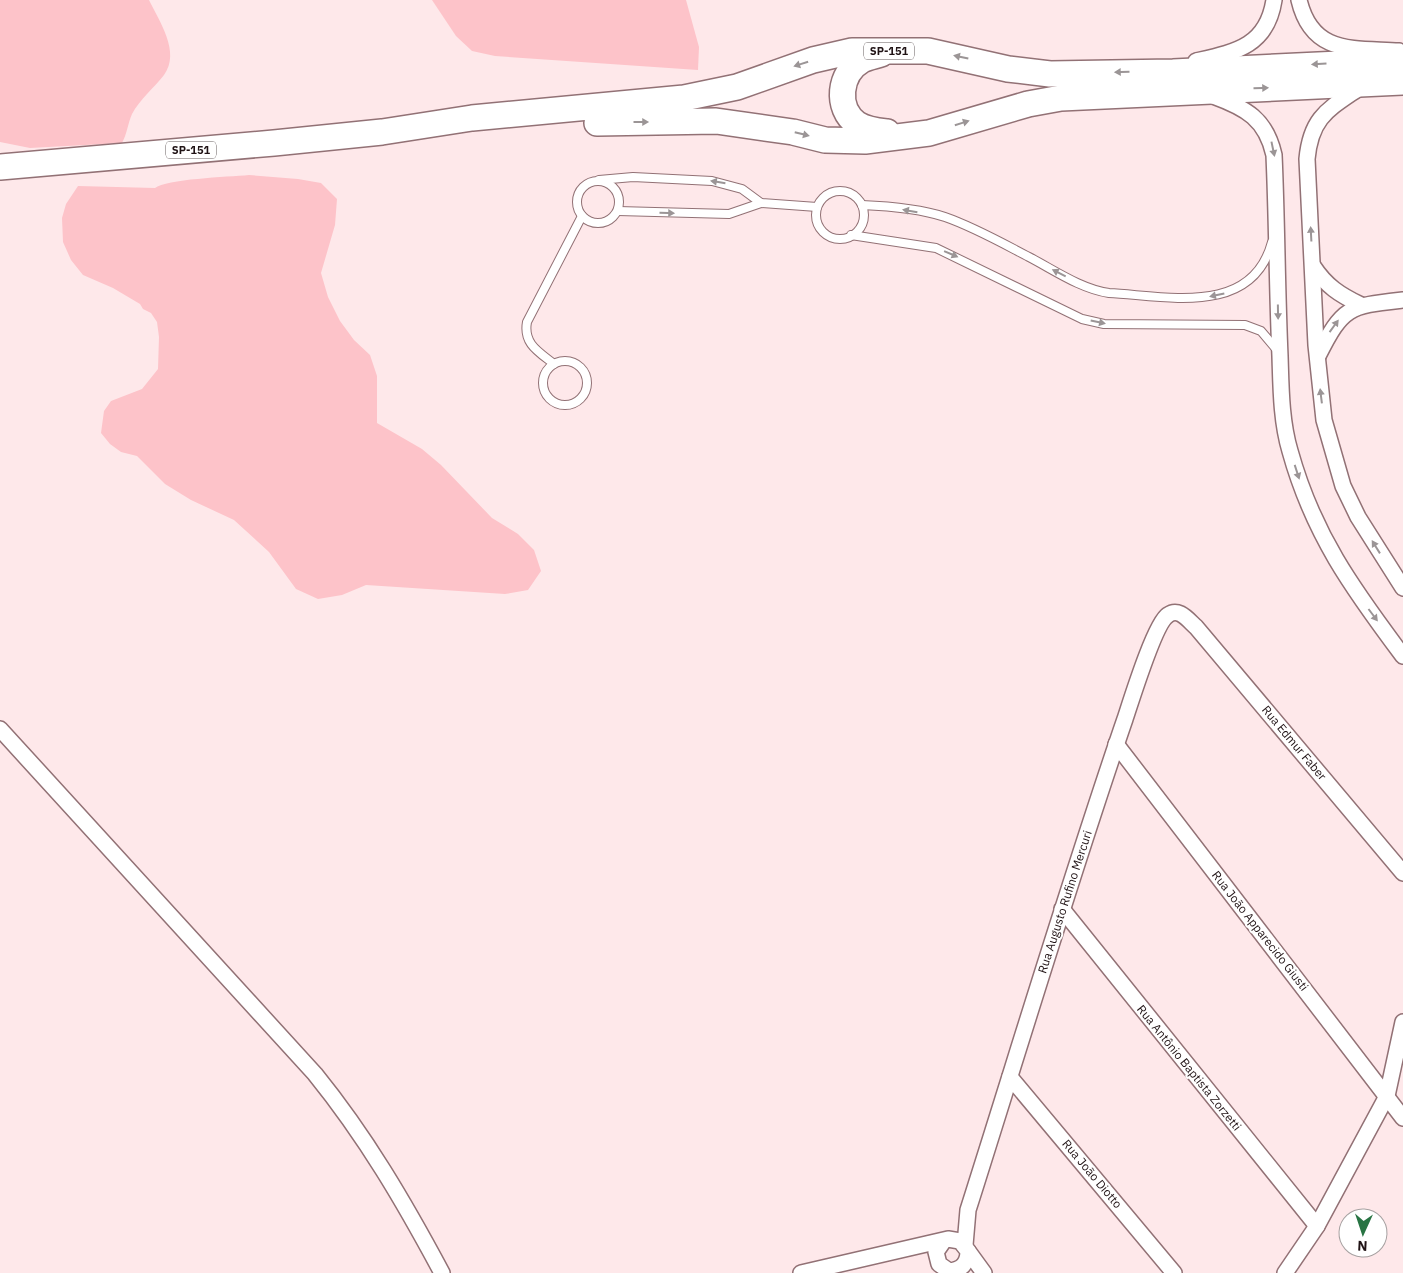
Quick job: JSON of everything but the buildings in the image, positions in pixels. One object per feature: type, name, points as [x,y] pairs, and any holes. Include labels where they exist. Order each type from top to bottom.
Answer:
[{"type":"main road","name":"SP-151","points":[[382,132],[472,118],[684,98],[737,87],[813,60],[852,51],[928,51],[1008,69],[1050,74],[1152,72],[1403,61]]},
{"type":"main road","points":[[893,51],[863,59],[855,65],[845,80],[843,89],[846,109],[859,125],[872,130],[894,133],[929,133]]},
{"type":"main road","name":"SP-151","points":[[0,167],[382,132],[610,122],[716,121],[793,132],[825,140],[865,141],[929,133],[1028,104],[1061,98],[1403,82]]},
{"type":"street","points":[[1152,72],[1224,56],[1245,47],[1263,31],[1270,20],[1274,0]]},
{"type":"street","points":[[1299,0],[1302,13],[1312,32],[1330,44],[1403,51]]},
{"type":"street","points":[[1365,84],[1321,118],[1313,128],[1309,140],[1307,159],[1317,357],[1324,420],[1343,486],[1368,533],[1403,588]]},
{"type":"street","points":[[1197,91],[1231,102],[1261,124],[1270,139],[1274,155],[1282,392],[1289,449],[1310,510],[1323,539],[1339,566],[1403,656]]},
{"type":"street","points":[[1312,264],[1323,282],[1333,291],[1361,305]]},
{"type":"street","points":[[1317,357],[1338,320],[1361,305],[1403,300]]},
{"type":"street","name":"Rua Augusto Rufino Mercuri","points":[[966,1248],[968,1210],[1062,909],[1116,744],[1161,623],[1167,615],[1175,612],[1183,615]]},
{"type":"street","name":"Rua Edmur Faber","points":[[1183,615],[1403,873]]},
{"type":"street","points":[[0,728],[320,1080],[345,1111],[386,1172],[442,1273]]},
{"type":"street","name":"Rua João Apparecido Giusti","points":[[1116,744],[1403,1118]]},
{"type":"street","name":"Rua Antônio Baptista Zorzetti","points":[[1062,909],[1317,1226]]},
{"type":"street","points":[[1285,1273],[1317,1226],[1387,1096],[1403,1022]]},
{"type":"street","name":"Rua João Diotto","points":[[1010,1076],[1174,1273]]},
{"type":"street","name":"Rua Augusto Rufino Mercuri","points":[[942,1244],[968,1210]]},
{"type":"street","points":[[801,1273],[911,1247],[942,1244],[955,1239],[966,1248],[984,1273]]},
{"type":"street","points":[[942,1244],[939,1264],[951,1270],[977,1273]]},
{"type":"street","points":[[951,1270],[966,1263],[966,1248]]},
{"type":"lane","points":[[599,180],[614,188],[620,203],[618,211],[606,222],[589,222],[578,209],[579,192],[591,182],[599,180],[633,177],[712,181],[742,189],[761,203]]},
{"type":"lane","points":[[1277,224],[1270,251],[1260,270],[1247,283],[1230,292],[1203,298],[1097,291],[984,233],[944,216],[883,206],[862,205],[850,194],[834,192],[827,194],[817,207],[817,223],[822,230],[836,238],[852,235],[936,248],[1082,319],[1104,324],[1245,325],[1261,331],[1270,339],[1280,354]]},
{"type":"lane","points":[[618,211],[728,214],[761,203],[817,207]]},
{"type":"lane","points":[[852,235],[861,226],[863,219],[862,205]]},
{"type":"lane","points":[[554,364],[545,375],[544,382],[549,397],[562,404],[576,401],[586,390],[586,375],[576,364],[569,361],[554,364],[534,349],[528,341],[525,332],[527,322],[582,216]]},
{"type":"shaded area","points":[[0,0],[149,0],[167,37],[170,57],[169,66],[164,75],[135,109],[122,143],[30,148],[0,142]]},
{"type":"shaded area","points":[[432,0],[686,0],[699,47],[698,70],[495,56],[472,51],[456,36]]},
{"type":"shaded area","points":[[249,175],[321,183],[337,199],[335,225],[321,273],[328,297],[340,321],[354,340],[370,355],[377,376],[377,423],[422,449],[441,465],[492,518],[518,534],[534,550],[541,571],[528,590],[505,594],[366,585],[342,595],[318,599],[296,589],[269,552],[234,520],[191,500],[165,484],[137,456],[121,452],[110,444],[101,433],[104,411],[111,401],[142,389],[158,369],[159,337],[157,322],[151,313],[143,309],[140,304],[113,288],[83,275],[71,260],[63,242],[62,218],[66,204],[78,186],[155,188],[171,182],[184,180]]}]
